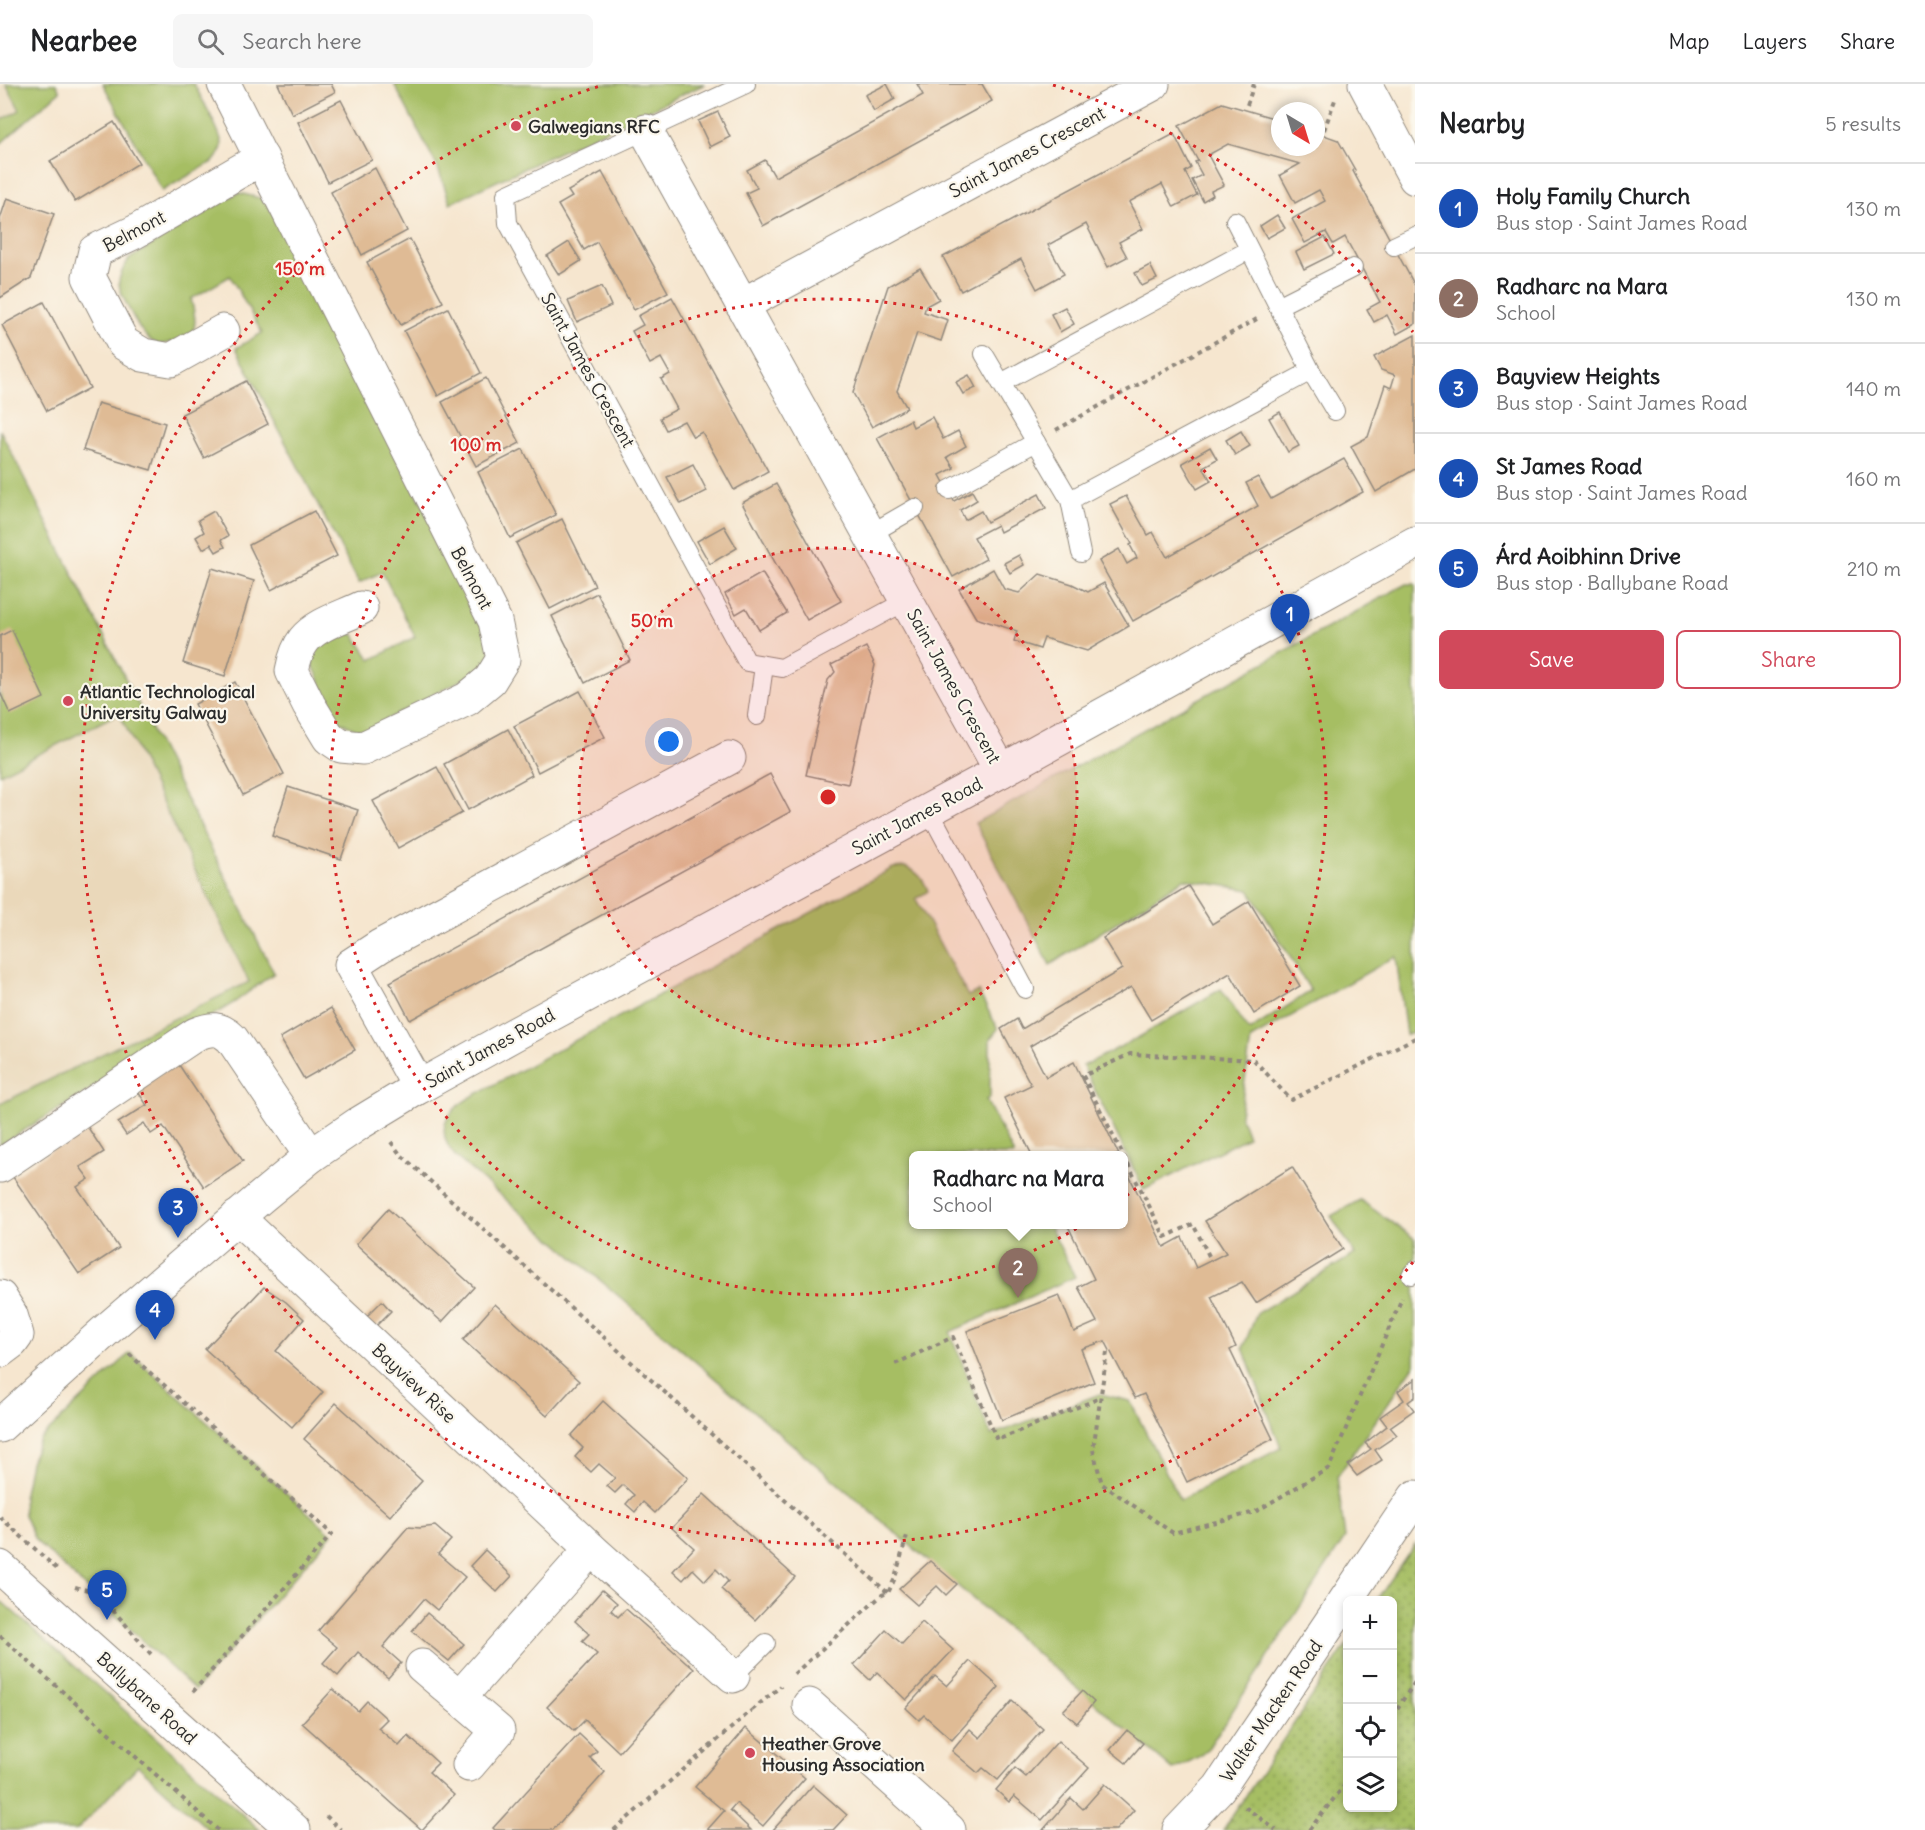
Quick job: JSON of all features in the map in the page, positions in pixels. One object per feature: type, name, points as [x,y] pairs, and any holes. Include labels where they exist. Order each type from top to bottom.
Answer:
[{"type":"street","name":"Belmont","points":[[224,84],[495,621],[503,659],[490,680],[467,699],[363,748],[341,746],[329,738],[292,671],[296,653],[304,640],[319,628],[361,608]]},
{"type":"street","name":"Saint James Crescent","points":[[742,305],[1153,84]]},
{"type":"street","points":[[1351,90],[1415,177]]},
{"type":"street","name":"Saint James Crescent","points":[[646,131],[1001,771]]},
{"type":"street","name":"Belmont","points":[[223,331],[171,360],[143,356],[123,343],[89,278],[95,251],[135,232],[262,158]]},
{"type":"street","name":"Saint James Road","points":[[0,1426],[237,1217],[311,1156],[371,1116],[419,1087],[1415,543]]},
{"type":"street","name":"Saint James Road","points":[[419,1087],[351,965],[380,946],[729,758]]},
{"type":"street","points":[[0,1166],[196,1035],[218,1029],[232,1039],[311,1156]]},
{"type":"street","name":"Bayview Rise","points":[[237,1217],[591,1549],[733,1676]]},
{"type":"street","points":[[0,1297],[11,1315],[17,1335],[0,1351]]},
{"type":"street","name":"Walter Macken Road","points":[[1179,1830],[1219,1788],[1415,1497]]},
{"type":"street","points":[[459,1698],[591,1549]]},
{"type":"street","name":"Ballybane Road","points":[[0,1567],[294,1830]]},
{"type":"street","points":[[422,1666],[498,1731],[469,1765]]},
{"type":"street","points":[[809,1706],[949,1830]]},
{"type":"lane","name":"Saint James Crescent","points":[[746,84],[506,195],[508,223],[747,662],[782,668],[906,601]]},
{"type":"lane","points":[[1235,221],[1311,371],[1335,411]]},
{"type":"lane","points":[[1394,246],[1415,236]]},
{"type":"lane","points":[[1001,382],[1249,250]]},
{"type":"lane","points":[[1278,306],[1353,268]]},
{"type":"lane","points":[[984,354],[1070,500],[1081,553]]},
{"type":"lane","points":[[1070,500],[1311,371]]},
{"type":"lane","points":[[948,490],[1036,442]]},
{"type":"lane","points":[[870,534],[915,508]]},
{"type":"lane","points":[[758,716],[764,666]]},
{"type":"lane","points":[[929,810],[1025,989]]},
{"type":"lane","points":[[733,1676],[766,1643]]},
{"type":"path","points":[[1247,105],[1254,84]]},
{"type":"path","points":[[1325,129],[1351,90]]},
{"type":"path","points":[[1036,442],[1278,306]]},
{"type":"path","points":[[1121,1151],[1083,1076],[1130,1054],[1254,1060],[1291,1100],[1415,1038]]},
{"type":"path","points":[[371,1116],[400,1154],[888,1593]]},
{"type":"path","points":[[1128,1165],[1165,1238],[1193,1224],[1209,1256]]},
{"type":"path","points":[[1107,1352],[1093,1450],[1102,1484],[1173,1533],[1255,1512],[1329,1468],[1413,1273]]},
{"type":"path","points":[[104,1332],[332,1534],[195,1690],[168,1717]]},
{"type":"path","points":[[895,1364],[954,1336],[997,1440],[1101,1398]]},
{"type":"path","points":[[614,1830],[882,1595],[888,1593],[895,1578],[908,1532]]},
{"type":"path","points":[[0,1636],[218,1830]]},
{"type":"path","points":[[733,1676],[752,1710]]},
{"type":"path","points":[[785,1682],[809,1706]]},
{"type":"path","points":[[1397,1709],[1415,1682]]},
{"type":"path","points":[[1309,1830],[1343,1786]]},
{"type":"shaded area","points":[[0,84],[56,84],[60,91],[0,144]]},
{"type":"shaded area","name":"Atlantic Technological University Galway","points":[[0,430],[274,973],[235,1002],[0,1145]]},
{"type":"green space","points":[[6,84],[56,84],[60,91],[0,144],[0,121],[20,110]]},
{"type":"green space","points":[[103,84],[194,84],[221,139],[220,153],[214,161],[162,191]]},
{"type":"green space","name":"Galwegians RFC","points":[[394,84],[705,84],[450,203],[438,168]]},
{"type":"green space","points":[[239,193],[260,198],[268,203],[489,634],[491,658],[473,674],[367,730],[356,730],[337,720],[311,661],[313,651],[349,632],[355,636],[371,660],[415,637],[382,572],[359,583],[236,348],[262,333],[230,276],[191,299],[195,321],[191,334],[186,338],[158,345],[147,337],[138,325],[120,286],[120,275],[129,259]]},
{"type":"green space","points":[[0,430],[274,973],[235,1002],[0,1145],[0,1104],[249,982],[119,713],[0,774]]},
{"type":"green space","points":[[1406,584],[1415,584],[1415,1031],[1406,1035],[1396,956],[1251,1039],[1240,1115],[1248,1137],[1144,1190],[1128,1157],[1128,1151],[1125,1151],[1083,1066],[1141,1036],[1221,989],[1249,1031],[1311,991],[1249,890],[1184,879],[1050,965],[975,823]]},
{"type":"green space","points":[[905,867],[917,873],[922,879],[928,891],[916,899],[968,996],[978,991],[998,1029],[990,1039],[990,1097],[986,1100],[1012,1151],[909,1151],[909,1229],[1051,1229],[1075,1277],[950,1332],[991,1435],[1100,1394],[1130,1401],[1180,1500],[1281,1448],[1243,1348],[1257,1313],[1355,1254],[1331,1216],[1360,1200],[1415,1239],[1415,1364],[1337,1477],[1345,1538],[1209,1747],[1200,1756],[1173,1770],[456,1157],[445,1139],[444,1131],[449,1116],[471,1097],[893,868]]},
{"type":"green space","points":[[130,1353],[332,1534],[195,1690],[35,1540],[24,1515],[23,1498],[30,1462],[40,1439]]},
{"type":"green space","points":[[1415,1544],[1415,1830],[1223,1830],[1343,1650],[1343,1812],[1397,1812],[1397,1596],[1380,1596]]},
{"type":"green space","points":[[0,1600],[260,1830],[209,1830],[138,1766],[77,1830],[0,1830]]},
{"type":"building","points":[[278,84],[331,84],[335,92],[292,114]]},
{"type":"building","points":[[887,84],[895,99],[874,111],[865,95]]},
{"type":"building","points":[[917,84],[982,84],[992,101],[763,226],[746,193],[757,188],[747,170],[765,160],[775,177],[923,95]]},
{"type":"building","points":[[341,100],[372,160],[328,182],[298,122]]},
{"type":"building","points":[[1222,103],[1271,117],[1271,156],[1228,144],[1208,155],[1224,185],[1211,191],[1213,195],[1203,201],[1192,180],[1202,175],[1195,162],[1198,161],[1179,126]]},
{"type":"building","points":[[718,112],[730,137],[710,147],[698,121]]},
{"type":"building","points":[[114,122],[139,163],[75,202],[50,161]]},
{"type":"building","points":[[1174,134],[1191,168],[1185,172],[1197,195],[1174,207],[1162,184],[1129,202],[1143,229],[1119,242],[1127,257],[1108,267],[1086,224],[1048,245],[1064,274],[1037,289],[1021,259],[961,291],[943,257]]},
{"type":"building","points":[[1325,135],[1338,140],[1415,286],[1415,324],[1397,334],[1387,315],[1374,322],[1367,309],[1380,302],[1345,237],[1333,244],[1326,232],[1305,243],[1292,219],[1325,201],[1319,190],[1295,203],[1280,175],[1300,164],[1271,156],[1325,156]]},
{"type":"building","points":[[375,168],[407,231],[362,255],[331,192]]},
{"type":"building","points":[[602,172],[668,292],[634,310],[597,242],[584,250],[558,205],[572,197],[568,191]]},
{"type":"building","points":[[7,198],[54,214],[31,278],[0,298],[0,219]]},
{"type":"building","points":[[1277,215],[1285,228],[1267,238],[1260,226]]},
{"type":"building","points":[[1325,237],[1334,254],[1304,269],[1296,252]]},
{"type":"building","points":[[410,239],[443,302],[401,325],[367,262]]},
{"type":"building","points":[[569,242],[581,261],[559,275],[547,256]]},
{"type":"building","points":[[1150,265],[1157,279],[1142,286],[1135,273]]},
{"type":"building","points":[[920,268],[939,299],[926,306],[924,312],[948,320],[941,341],[917,333],[897,391],[907,408],[872,427],[853,393],[888,286]]},
{"type":"building","points":[[602,286],[611,306],[577,322],[568,301]]},
{"type":"building","points":[[672,297],[768,471],[734,490],[702,432],[693,437],[684,421],[666,430],[660,418],[677,409],[661,379],[670,374],[661,358],[650,364],[632,331],[643,325],[638,316]]},
{"type":"building","points":[[44,302],[90,388],[47,411],[2,325]]},
{"type":"building","points":[[1065,307],[1074,324],[1060,332],[1051,314]]},
{"type":"building","points":[[448,308],[481,373],[438,396],[404,331]]},
{"type":"building","points":[[1415,335],[1415,469],[1376,492],[1351,446],[1368,437],[1385,385],[1391,388],[1395,375],[1381,370],[1374,357]]},
{"type":"building","points":[[969,375],[976,388],[963,394],[956,382]]},
{"type":"building","points":[[486,378],[520,443],[476,466],[442,402]]},
{"type":"building","points":[[246,381],[268,424],[204,458],[182,414]]},
{"type":"building","points":[[98,403],[165,423],[151,470],[83,450]]},
{"type":"building","points":[[1280,412],[1299,446],[1288,452],[1269,418]]},
{"type":"building","points":[[932,417],[943,439],[958,431],[966,446],[947,457],[954,468],[940,475],[954,501],[972,491],[977,500],[960,510],[965,520],[981,511],[987,522],[1039,494],[1046,508],[1000,532],[997,525],[974,537],[986,559],[953,577],[877,438],[910,420],[913,427]]},
{"type":"building","points":[[1241,431],[1250,446],[1235,455],[1226,440]]},
{"type":"building","points":[[1210,447],[1217,459],[1203,467],[1211,481],[1197,489],[1182,463]]},
{"type":"building","points":[[523,449],[556,515],[510,538],[478,472]]},
{"type":"building","points":[[1344,459],[1363,492],[1133,621],[1099,561],[1119,549],[1127,564],[1137,558],[1110,504],[1126,496],[1148,535],[1153,532],[1167,557],[1258,506],[1246,483],[1258,477],[1271,499]]},
{"type":"building","points":[[693,464],[707,491],[681,504],[667,477]]},
{"type":"building","points":[[776,484],[841,601],[807,620],[742,503]]},
{"type":"building","points":[[214,511],[228,536],[221,540],[225,547],[216,552],[211,544],[203,549],[196,537],[204,532],[198,520]]},
{"type":"building","points":[[314,511],[337,556],[271,590],[249,545]]},
{"type":"building","points":[[562,519],[595,586],[550,609],[516,543]]},
{"type":"building","points":[[724,526],[737,548],[710,564],[697,541]]},
{"type":"building","points":[[1019,555],[1024,565],[1010,573],[1004,563]]},
{"type":"building","points":[[212,568],[254,581],[225,676],[183,663]]},
{"type":"building","points":[[993,569],[1004,589],[1019,593],[1040,574],[1072,584],[1088,592],[1104,583],[1129,626],[1087,651],[1044,638],[1040,649],[1014,641],[1017,631],[976,618],[959,589]]},
{"type":"building","points":[[762,573],[787,613],[759,630],[746,608],[736,614],[725,594]]},
{"type":"building","points":[[597,593],[630,660],[585,683],[552,616]]},
{"type":"building","points":[[12,630],[44,698],[10,714],[0,692],[0,636]]},
{"type":"building","points":[[866,647],[875,665],[848,784],[806,775],[828,680],[835,672],[831,665]]},
{"type":"building","points":[[235,682],[284,774],[243,795],[195,704]]},
{"type":"building","points":[[580,691],[605,737],[538,772],[514,726]]},
{"type":"building","points":[[508,729],[532,775],[468,810],[444,764]]},
{"type":"building","points":[[437,767],[462,813],[398,848],[373,801]]},
{"type":"building","points":[[770,774],[790,812],[410,1020],[390,982]]},
{"type":"building","points":[[288,787],[358,810],[341,859],[272,836]]},
{"type":"building","points":[[1188,886],[1212,924],[1249,901],[1300,986],[1254,1014],[1230,973],[1151,1020],[1131,987],[1030,1046],[1046,1077],[1074,1062],[1117,1151],[1030,1151],[1004,1098],[1031,1085],[1001,1029],[1017,1019],[1022,1029],[1122,969],[1103,938]]},
{"type":"building","points":[[331,1008],[355,1050],[304,1079],[280,1038]]},
{"type":"building","points":[[177,1062],[243,1161],[204,1187],[163,1126],[151,1134],[144,1123],[126,1135],[118,1123],[147,1105],[136,1089]]},
{"type":"building","points":[[87,1126],[104,1152],[80,1167],[89,1179],[77,1187],[119,1248],[79,1274],[13,1177]]},
{"type":"building","points":[[1292,1167],[1343,1249],[1256,1303],[1242,1282],[1211,1297],[1236,1347],[1230,1350],[1273,1439],[1187,1482],[1144,1394],[1135,1398],[1105,1341],[1081,1349],[1094,1382],[1002,1420],[967,1331],[1059,1295],[1074,1332],[1097,1322],[1078,1287],[1094,1279],[1069,1229],[1128,1229],[1128,1173],[1164,1247],[1182,1237],[1196,1268],[1226,1253],[1205,1221]]},
{"type":"building","points":[[388,1209],[474,1287],[442,1322],[356,1244]]},
{"type":"building","points":[[264,1287],[286,1302],[304,1319],[276,1351],[323,1392],[292,1427],[205,1349]]},
{"type":"building","points":[[382,1301],[391,1311],[374,1328],[365,1318]]},
{"type":"building","points":[[495,1304],[579,1381],[547,1416],[463,1340]]},
{"type":"building","points":[[1415,1379],[1415,1397],[1408,1402],[1414,1410],[1390,1427],[1397,1435],[1375,1450],[1382,1460],[1357,1476],[1348,1465],[1371,1449],[1365,1443],[1387,1426],[1380,1417],[1404,1400],[1398,1391]]},
{"type":"building","points":[[603,1401],[688,1478],[655,1513],[643,1502],[635,1512],[626,1504],[634,1495],[623,1485],[615,1493],[607,1486],[615,1478],[599,1464],[591,1472],[575,1457],[583,1448],[571,1436]]},
{"type":"building","points":[[336,1403],[422,1481],[390,1516],[304,1439]]},
{"type":"building","points":[[704,1494],[795,1577],[755,1620],[721,1589],[728,1581],[716,1569],[705,1581],[693,1569],[683,1580],[673,1571],[694,1548],[672,1528]]},
{"type":"building","points":[[435,1526],[451,1540],[438,1554],[465,1577],[437,1610],[424,1599],[383,1647],[401,1663],[388,1678],[358,1652],[338,1676],[323,1663],[337,1647],[318,1631],[408,1527]]},
{"type":"building","points":[[485,1550],[512,1576],[497,1592],[470,1566]]},
{"type":"building","points":[[930,1561],[957,1584],[946,1595],[937,1586],[917,1605],[899,1589]]},
{"type":"building","points":[[602,1590],[617,1603],[611,1610],[618,1617],[626,1609],[694,1669],[619,1752],[585,1720],[574,1731],[547,1707],[597,1654],[582,1641],[589,1634],[575,1621]]},
{"type":"building","points":[[427,1613],[464,1644],[449,1661],[412,1631]]},
{"type":"building","points":[[922,1622],[953,1650],[906,1700],[877,1672],[870,1680],[854,1665],[886,1630],[902,1644]]},
{"type":"building","points":[[970,1661],[999,1687],[952,1740],[924,1715],[919,1720],[906,1708],[935,1676],[947,1686]]},
{"type":"building","points":[[333,1689],[358,1711],[367,1701],[387,1719],[378,1728],[399,1746],[408,1736],[438,1763],[429,1772],[454,1795],[422,1830],[302,1723]]},
{"type":"building","points":[[1082,1691],[1094,1702],[1077,1723],[1063,1711]]},
{"type":"building","points":[[1012,1701],[1043,1729],[998,1780],[983,1768],[978,1773],[952,1751],[970,1729],[980,1738]]},
{"type":"building","name":"Heather Grove Housing Association","points":[[746,1728],[805,1778],[763,1826],[736,1803],[730,1810],[751,1830],[707,1830],[724,1811],[695,1787]]},
{"type":"building","points":[[1127,1730],[1143,1743],[1126,1763],[1110,1750]]},
{"type":"building","points":[[579,1734],[597,1751],[590,1758],[605,1772],[553,1830],[495,1830],[493,1828]]},
{"type":"building","points":[[1058,1741],[1089,1768],[1042,1820],[1014,1796],[1009,1802],[996,1790],[1015,1768],[1026,1777]]},
{"type":"building","points":[[1105,1784],[1134,1810],[1116,1830],[1043,1830],[1071,1798],[1083,1809]]},
{"type":"building","points":[[813,1785],[847,1815],[833,1830],[773,1830]]},
{"type":"place","name":"Galwegians RFC","points":[[516,126]]},
{"type":"place","name":"Holy Family Church","points":[[1290,644]]},
{"type":"place","name":"Atlantic Technological University Galway","points":[[68,701]]},
{"type":"place","name":"Bayview Heights","points":[[178,1238]]},
{"type":"place","name":"Radharc na Mara","points":[[1018,1298]]},
{"type":"place","name":"St James Road","points":[[155,1340]]},
{"type":"place","name":"Árd Aoibhinn Drive","points":[[107,1620]]},
{"type":"place","name":"Heather Grove Housing Association","points":[[750,1753]]}]
